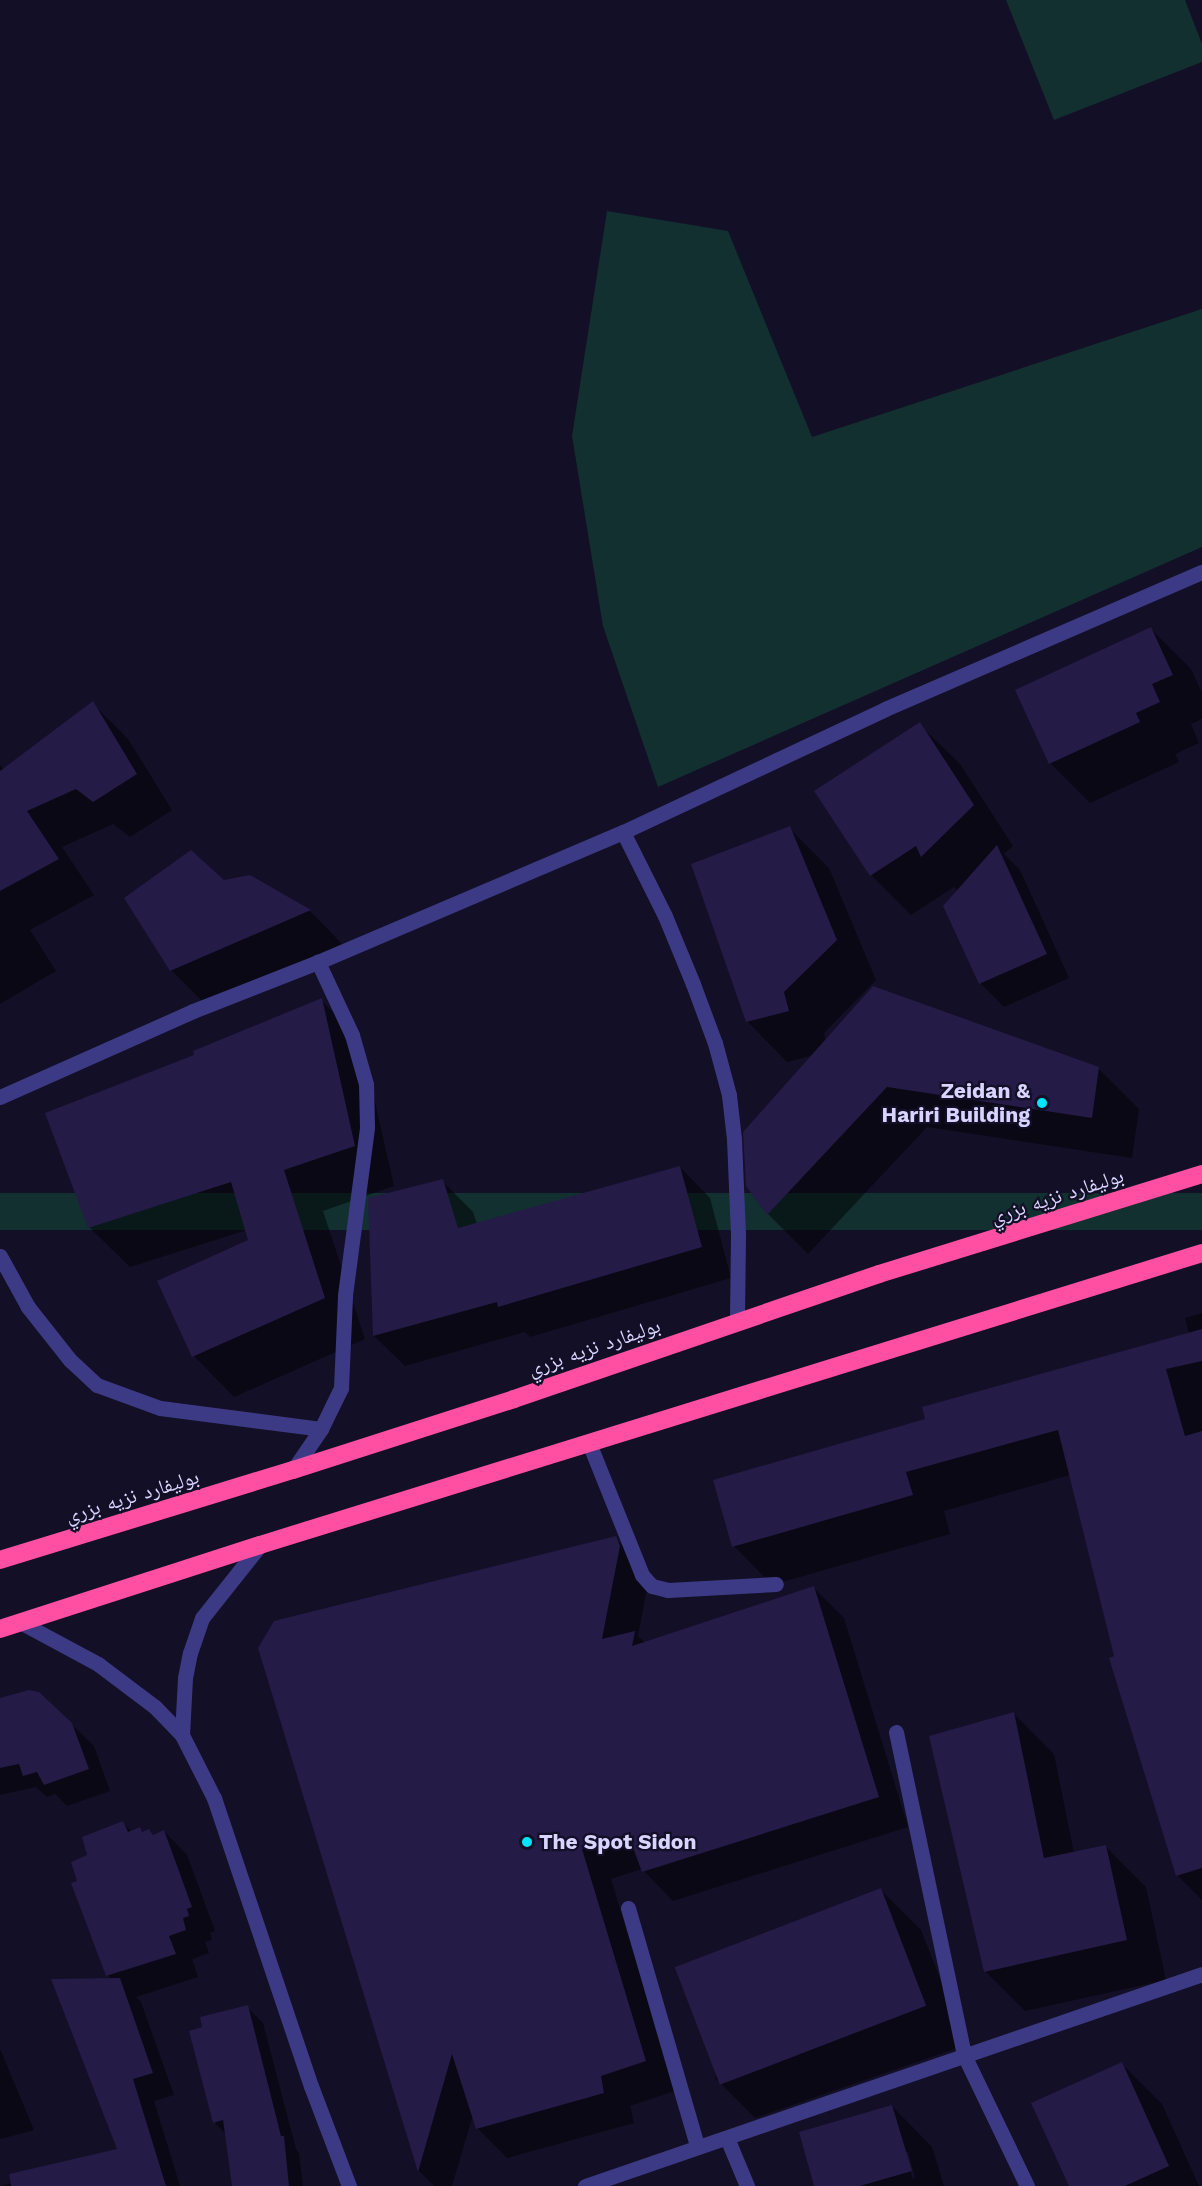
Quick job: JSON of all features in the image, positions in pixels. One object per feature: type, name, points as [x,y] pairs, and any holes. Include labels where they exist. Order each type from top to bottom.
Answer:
[{"type":"highway","name":"بوليفارد نزيه بزري","points":[[0,1560],[293,1470],[514,1399],[737,1322],[1202,1174]]},
{"type":"highway","points":[[0,1629],[260,1545],[1202,1253]]},
{"type":"street","points":[[0,1097],[193,1011],[318,962],[622,832],[885,709],[1202,572]]},
{"type":"street","points":[[622,832],[665,916],[689,974],[716,1043],[729,1095],[738,1224],[737,1322]]},
{"type":"street","points":[[293,1470],[321,1429],[341,1388],[345,1295],[367,1127],[366,1084],[352,1035],[318,962]]},
{"type":"street","points":[[0,1256],[28,1306],[70,1360],[97,1385],[160,1408],[321,1429]]},
{"type":"street","points":[[588,1443],[642,1575],[652,1586],[668,1590],[776,1584]]},
{"type":"street","points":[[182,1735],[185,1678],[190,1653],[202,1618],[260,1545]]},
{"type":"street","points":[[20,1622],[98,1664],[155,1707],[182,1735],[214,1798],[311,2086],[349,2186]]},
{"type":"street","points":[[896,1732],[964,2055],[1027,2186]]},
{"type":"street","points":[[628,1908],[697,2146]]},
{"type":"street","points":[[585,2186],[1202,1974]]},
{"type":"street","points":[[727,2138],[747,2186]]},
{"type":"green space","points":[[1006,0],[1185,0],[1202,44],[1202,62],[1054,120]]},
{"type":"green space","points":[[607,211],[728,231],[812,437],[1202,309],[1202,547],[658,787],[603,626],[572,436]]},
{"type":"green space","points":[[0,1193],[1202,1193],[1202,1230],[0,1230]]},
{"type":"building","points":[[1151,627],[1173,675],[1152,684],[1160,702],[1136,713],[1140,722],[1049,764],[1015,690]]},
{"type":"building","points":[[93,701],[137,774],[93,802],[76,789],[27,811],[59,859],[0,891],[0,771]]},
{"type":"building","points":[[920,722],[974,805],[921,857],[916,846],[870,876],[814,791]]},
{"type":"building","points":[[790,826],[837,940],[784,992],[789,1011],[746,1022],[691,864]]},
{"type":"building","points":[[997,845],[1047,954],[979,984],[943,906]]},
{"type":"building","points":[[191,850],[224,880],[250,875],[311,910],[170,971],[124,898]]},
{"type":"building","name":"Zeidan & Hariri Building","points":[[873,986],[1099,1067],[1092,1118],[887,1087],[767,1215],[746,1186],[743,1132]]},
{"type":"building","points":[[322,998],[355,1146],[284,1170],[325,1298],[192,1357],[157,1281],[248,1240],[231,1182],[88,1228],[45,1113],[194,1055],[193,1051]]},
{"type":"building","points":[[680,1166],[702,1247],[498,1307],[497,1302],[373,1336],[368,1198],[443,1179],[458,1228]]},
{"type":"building","points":[[1202,1329],[1202,1361],[1166,1369],[1185,1436],[1202,1431],[1202,1868],[1176,1876],[1109,1658],[1114,1656],[1058,1430],[906,1472],[913,1495],[732,1547],[713,1480],[925,1419],[922,1407]]},
{"type":"building","name":"The Spot Sidon","points":[[616,1536],[620,1546],[602,1639],[635,1631],[632,1646],[814,1586],[879,1797],[642,1872],[628,1834],[582,1849],[646,2061],[601,2076],[604,2093],[476,2129],[452,2054],[418,2172],[258,1648],[274,1621]]},
{"type":"building","points":[[29,1690],[39,1692],[72,1723],[89,1769],[44,1785],[37,1772],[23,1776],[19,1764],[0,1768],[0,1698]]},
{"type":"building","points":[[1014,1712],[1044,1858],[1106,1845],[1127,1940],[984,1972],[929,1736]]},
{"type":"building","points":[[123,1821],[128,1832],[140,1827],[142,1832],[149,1829],[153,1835],[164,1830],[192,1907],[187,1909],[189,1916],[183,1918],[186,1930],[169,1936],[176,1954],[106,1976],[71,1883],[77,1881],[71,1862],[87,1855],[82,1837]]},
{"type":"building","points":[[881,1888],[926,2006],[720,2085],[675,1967]]},
{"type":"building","points":[[120,1978],[153,2073],[133,2079],[166,2186],[11,2186],[9,2174],[117,2149],[51,1979]]},
{"type":"building","points":[[248,2005],[281,2136],[284,2136],[289,2186],[232,2186],[223,2120],[213,2123],[189,2031],[202,2027],[200,2017]]},
{"type":"building","points":[[1122,2062],[1169,2166],[1125,2186],[1069,2186],[1031,2103]]},
{"type":"building","points":[[892,2105],[912,2171],[860,2186],[814,2186],[799,2132]]},
{"type":"place","name":"Zeidan & Hariri Building","points":[[1042,1103]]},
{"type":"place","name":"The Spot Sidon","points":[[527,1842]]}]
